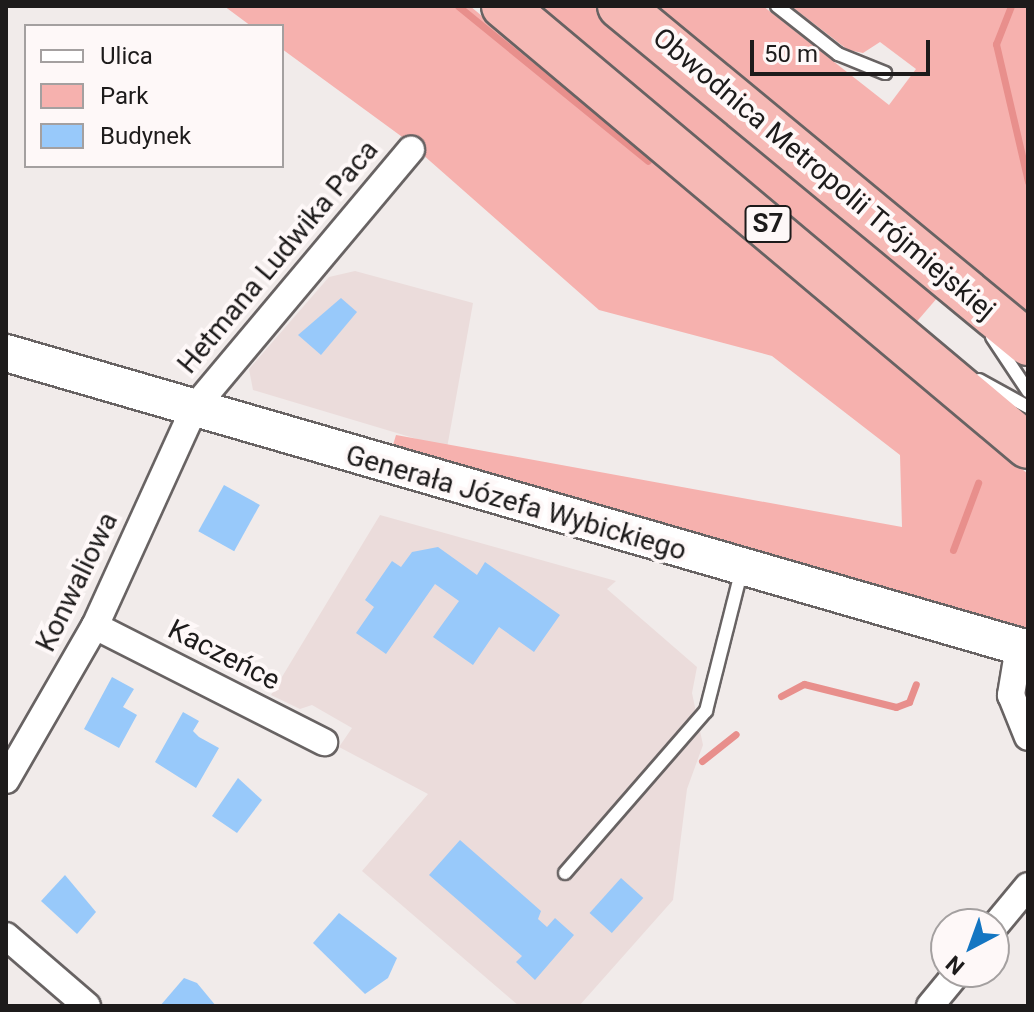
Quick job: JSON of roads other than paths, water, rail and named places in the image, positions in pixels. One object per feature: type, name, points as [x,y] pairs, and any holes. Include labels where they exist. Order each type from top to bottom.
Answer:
[{"type":"highway","name":"S7","points":[[504,6],[903,337],[1028,446]]},
{"type":"highway","name":"Obwodnica Metropolii Trójmiejskiej","points":[[620,6],[1028,343]]},
{"type":"main road","name":"Generała Józefa Wybickiego","points":[[6,353],[742,569],[1024,648]]},
{"type":"street","name":"Hetmana Ludwika Paca","points":[[195,407],[411,150]]},
{"type":"street","name":"Konwaliowa","points":[[6,780],[95,626],[195,407]]},
{"type":"street","name":"Kaczeńce","points":[[95,626],[324,742]]},
{"type":"street","points":[[1024,648],[1011,695],[1028,737]]},
{"type":"street","points":[[1010,908],[1028,886]]},
{"type":"street","points":[[6,936],[87,1006]]},
{"type":"street","points":[[930,1006],[945,988]]},
{"type":"lane","points":[[777,6],[838,54],[885,73]]},
{"type":"lane","points":[[954,279],[1028,391]]},
{"type":"lane","points":[[903,337],[1028,407]]},
{"type":"lane","points":[[565,873],[706,711],[742,569]]},
{"type":"waterway","points":[[458,6],[648,161]]},
{"type":"waterway","points":[[1011,6],[996,44],[1028,182]]},
{"type":"waterway","points":[[953,550],[978,483]]},
{"type":"waterway","points":[[781,696],[804,684],[896,707],[909,702],[916,684]]},
{"type":"waterway","points":[[702,761],[736,734]]}]
